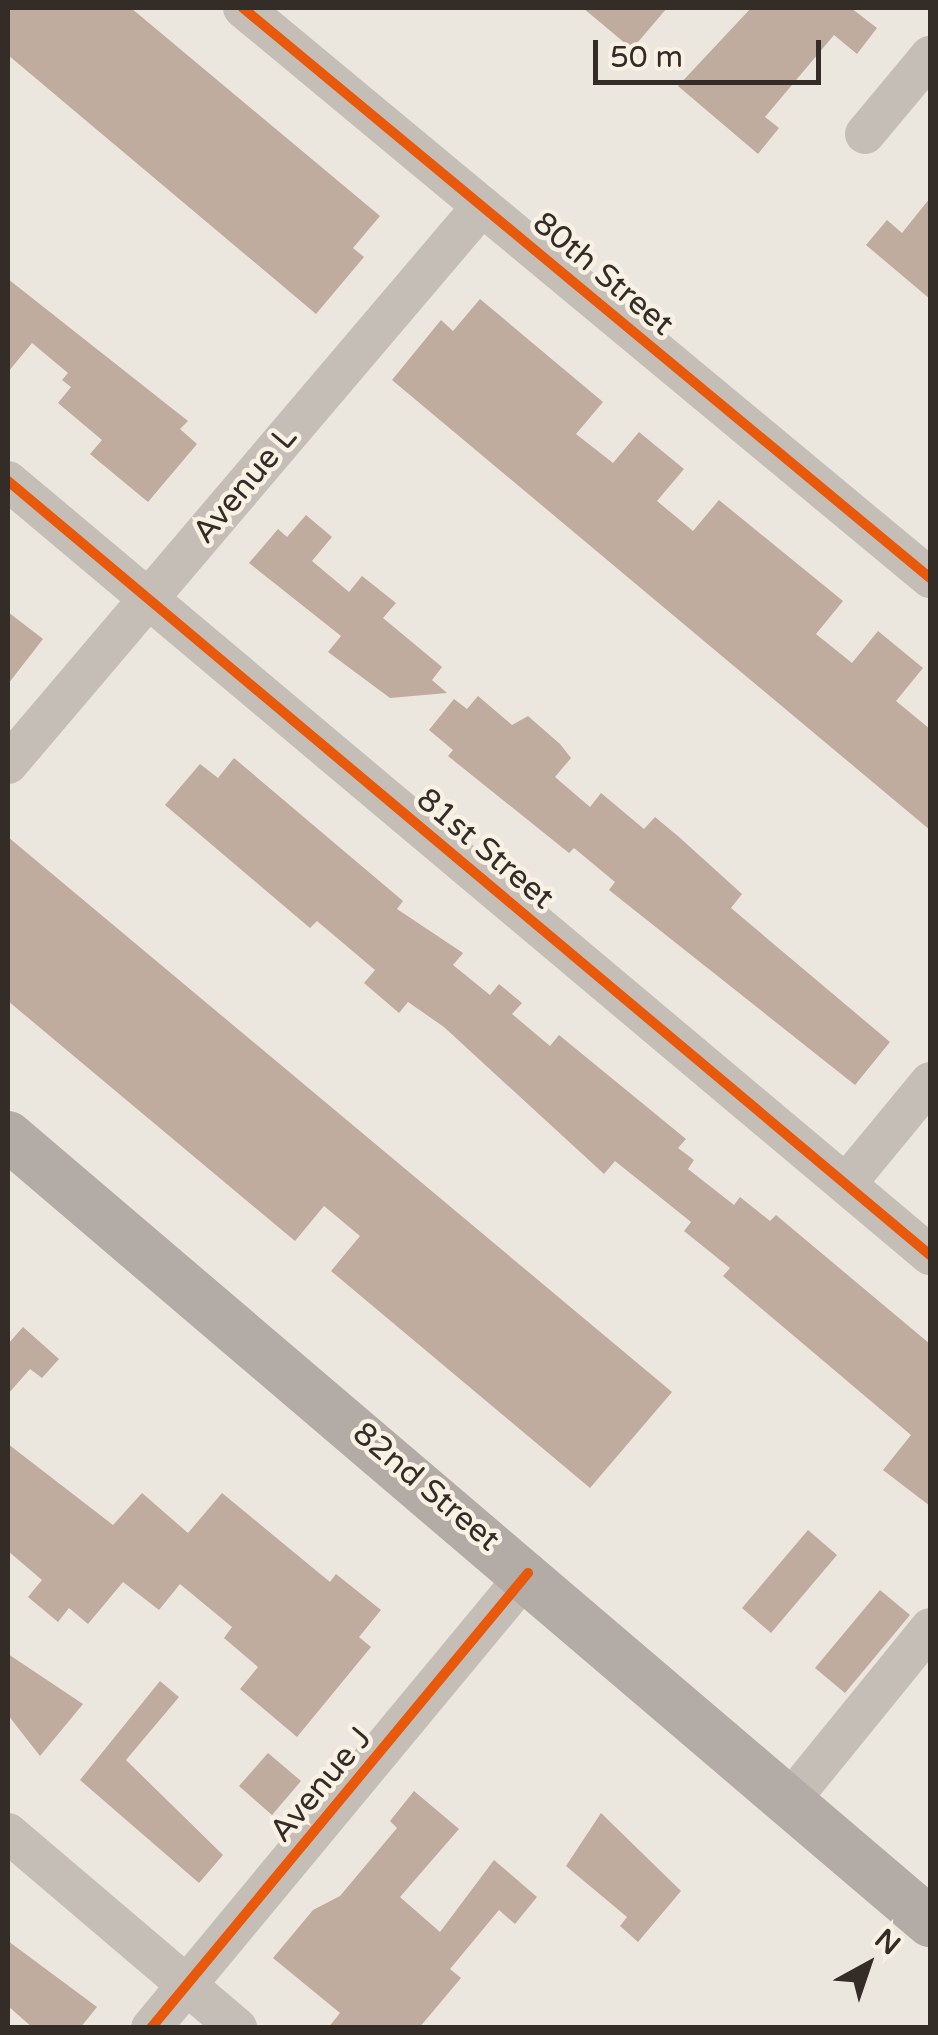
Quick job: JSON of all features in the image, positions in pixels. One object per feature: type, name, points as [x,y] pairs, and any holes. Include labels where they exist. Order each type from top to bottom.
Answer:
[{"type":"main road","name":"82nd Street","points":[[8,1136],[792,1798],[930,1922]]},
{"type":"street","name":"80th Street","points":[[243,8],[930,578]]},
{"type":"street","points":[[865,134],[930,56]]},
{"type":"street","name":"Avenue L","points":[[8,764],[482,206]]},
{"type":"street","name":"81st Street","points":[[8,481],[930,1255]]},
{"type":"street","points":[[846,1184],[930,1082]]},
{"type":"street","name":"Avenue J","points":[[151,2028],[528,1573]]},
{"type":"street","points":[[792,1798],[930,1628]]},
{"type":"street","points":[[8,1832],[237,2028]]},
{"type":"building","points":[[8,8],[131,8],[380,216],[353,248],[364,257],[316,314],[8,55]]},
{"type":"building","points":[[583,8],[667,8],[632,49]]},
{"type":"building","points":[[751,8],[851,8],[877,28],[857,54],[834,35],[765,117],[779,128],[758,154],[678,86]]},
{"type":"building","points":[[930,198],[930,299],[866,245],[887,220],[902,233]]},
{"type":"building","points":[[8,279],[188,421],[180,429],[197,444],[148,502],[90,454],[102,440],[58,403],[71,387],[62,380],[68,373],[32,343],[8,372]]},
{"type":"building","points":[[480,299],[603,402],[576,434],[613,463],[639,432],[684,469],[657,501],[693,531],[719,500],[843,601],[816,634],[852,663],[878,631],[923,668],[896,701],[930,729],[930,830],[392,380],[441,320],[453,331]]},
{"type":"building","points":[[306,515],[332,537],[312,561],[349,592],[362,576],[396,603],[383,618],[442,667],[432,680],[447,693],[390,698],[328,652],[341,636],[249,563],[278,529],[287,537]]},
{"type":"building","points":[[8,612],[43,639],[8,684]]},
{"type":"building","points":[[478,696],[512,725],[528,716],[560,744],[571,758],[555,777],[590,807],[601,793],[644,829],[655,817],[679,837],[742,894],[731,908],[890,1042],[855,1085],[609,890],[615,882],[574,848],[569,853],[448,756],[453,750],[429,730],[454,699],[467,709]]},
{"type":"building","points":[[234,758],[403,901],[397,909],[463,953],[453,965],[490,995],[499,984],[522,1003],[512,1014],[550,1046],[559,1035],[686,1139],[678,1148],[694,1160],[688,1169],[734,1205],[740,1197],[770,1221],[776,1215],[930,1344],[930,1506],[883,1470],[911,1435],[723,1276],[730,1268],[684,1231],[691,1222],[615,1161],[604,1174],[444,1027],[408,1002],[399,1013],[364,983],[375,970],[317,921],[310,928],[165,805],[200,764],[218,778]]},
{"type":"building","points":[[8,837],[672,1392],[590,1488],[331,1271],[360,1236],[324,1206],[295,1241],[8,1001]]},
{"type":"building","points":[[23,1327],[59,1359],[42,1378],[30,1369],[8,1394],[8,1344]]},
{"type":"building","points":[[8,1444],[113,1525],[142,1493],[188,1533],[222,1493],[330,1582],[336,1574],[381,1610],[359,1637],[371,1647],[297,1737],[240,1689],[258,1667],[224,1638],[232,1627],[180,1584],[159,1610],[123,1582],[88,1624],[69,1608],[58,1622],[28,1597],[42,1580],[8,1551]]},
{"type":"building","points":[[808,1530],[837,1555],[771,1633],[742,1608]]},
{"type":"building","points":[[880,1590],[910,1615],[845,1693],[815,1668]]},
{"type":"building","points":[[8,1654],[83,1704],[40,1756],[8,1715]]},
{"type":"building","points":[[160,1681],[179,1697],[126,1760],[223,1855],[199,1883],[80,1780]]},
{"type":"building","points":[[268,1753],[301,1781],[272,1815],[239,1786]]},
{"type":"building","points":[[414,1791],[459,1829],[400,1897],[440,1932],[494,1860],[537,1897],[515,1924],[499,1910],[450,1969],[461,1978],[419,2028],[328,2028],[340,2013],[273,1958],[313,1910],[340,1896],[397,1828],[390,1821]]},
{"type":"building","points":[[601,1813],[681,1891],[638,1942],[620,1926],[627,1917],[566,1866]]},
{"type":"building","points":[[8,1941],[97,2007],[80,2028],[33,2028],[8,2006]]},
{"type":"cycle path","points":[[243,8],[930,578]]},
{"type":"cycle path","points":[[8,481],[930,1255]]},
{"type":"cycle path","points":[[151,2028],[528,1573]]}]
